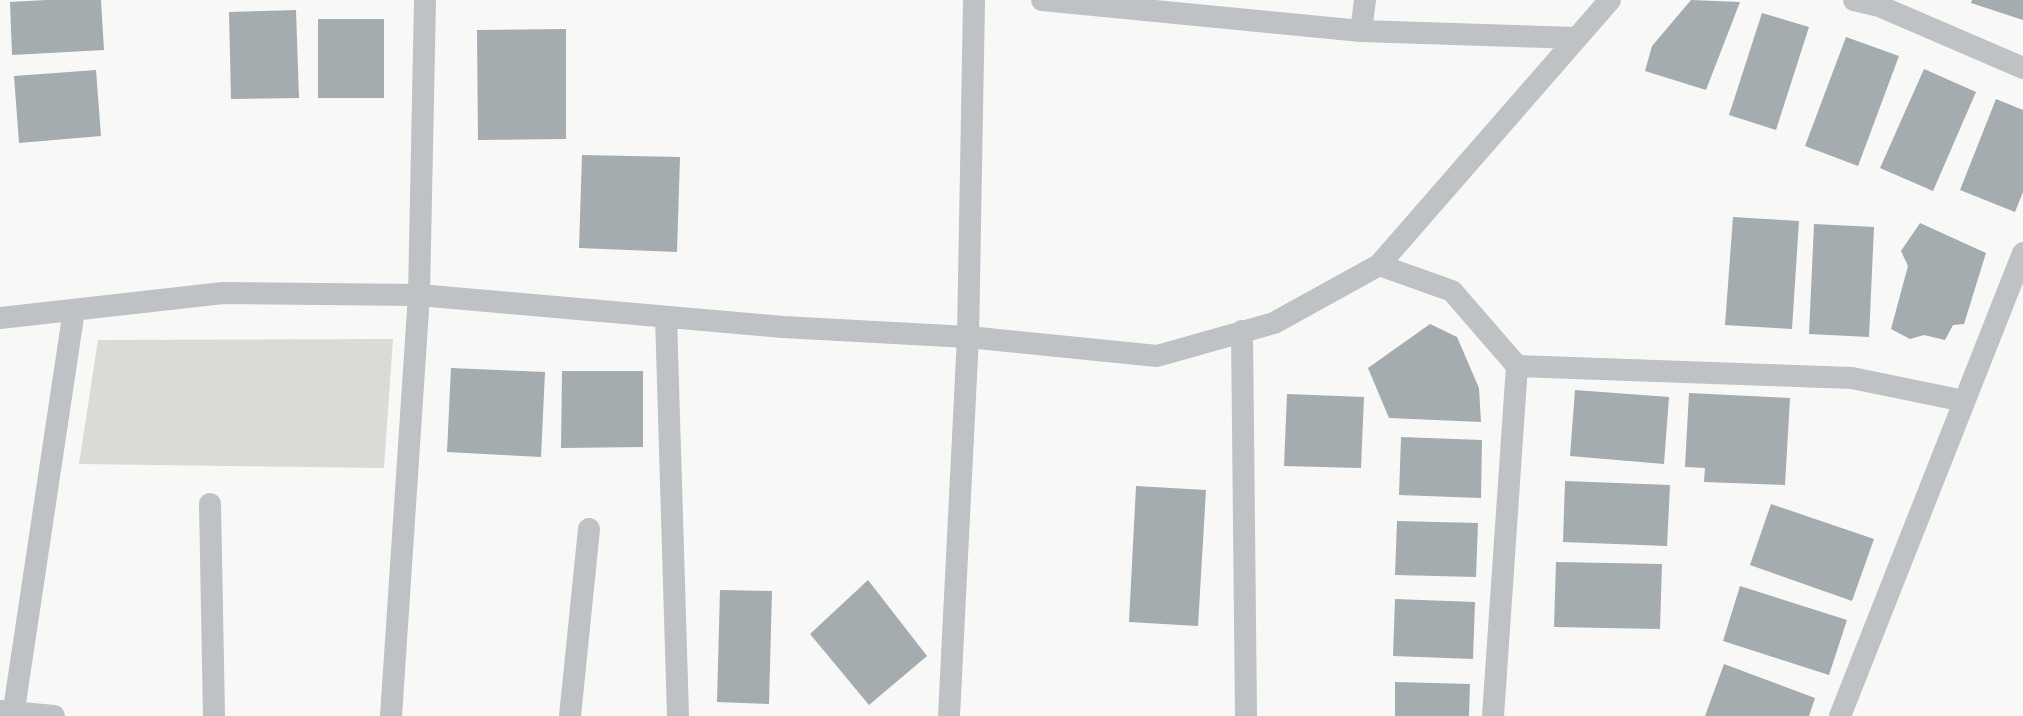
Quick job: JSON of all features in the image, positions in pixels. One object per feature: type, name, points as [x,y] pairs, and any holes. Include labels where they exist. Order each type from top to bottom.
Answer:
[{"type":"street","points":[[391,716],[419,295],[425,0]]},
{"type":"street","points":[[949,716],[968,336],[974,0]]},
{"type":"street","points":[[1042,0],[1361,31],[1576,38]]},
{"type":"street","points":[[1361,31],[1365,0]]},
{"type":"street","points":[[0,318],[223,293],[419,295],[783,327],[968,336],[1157,356],[1274,323],[1379,265],[1610,0]]},
{"type":"street","points":[[1854,0],[1879,6],[2023,68]]},
{"type":"street","points":[[1840,716],[2023,253]]},
{"type":"street","points":[[1379,265],[1452,291],[1517,366],[1493,716]]},
{"type":"street","points":[[54,716],[9,713],[74,310]]},
{"type":"street","points":[[666,317],[678,716]]},
{"type":"street","points":[[1242,332],[1246,716]]},
{"type":"street","points":[[1517,366],[1852,378],[1964,401]]},
{"type":"street","points":[[210,504],[214,716]]},
{"type":"street","points":[[570,716],[589,529]]},
{"type":"shaded area","points":[[393,339],[384,468],[79,464],[98,340]]},
{"type":"building","points":[[46,0],[101,0],[104,50],[12,55],[10,2]]},
{"type":"building","points":[[1691,0],[1740,2],[1706,90],[1645,71],[1652,46]]},
{"type":"building","points":[[1972,0],[2023,0],[2023,20],[1971,3]]},
{"type":"building","points":[[296,10],[299,98],[231,99],[229,12]]},
{"type":"building","points":[[1762,13],[1809,27],[1776,130],[1729,115]]},
{"type":"building","points":[[318,19],[384,19],[384,98],[318,98]]},
{"type":"building","points":[[566,29],[566,139],[478,140],[477,30]]},
{"type":"building","points":[[1846,37],[1899,56],[1858,166],[1805,146]]},
{"type":"building","points":[[1924,69],[1976,92],[1933,191],[1880,168]]},
{"type":"building","points":[[96,70],[101,136],[19,143],[14,76]]},
{"type":"building","points":[[1996,99],[2023,110],[2023,192],[2015,212],[1960,190]]},
{"type":"building","points":[[582,155],[680,157],[677,252],[579,248]]},
{"type":"building","points":[[1733,217],[1799,221],[1792,329],[1725,325]]},
{"type":"building","points":[[1920,223],[1986,253],[1964,324],[1953,325],[1945,340],[1924,335],[1910,339],[1891,329],[1908,266],[1901,251]]},
{"type":"building","points":[[1814,224],[1874,227],[1869,337],[1809,334]]},
{"type":"building","points":[[1430,324],[1457,337],[1479,388],[1481,422],[1389,418],[1368,368]]},
{"type":"building","points":[[451,368],[545,372],[541,457],[447,452]]},
{"type":"building","points":[[562,371],[643,371],[643,447],[561,448]]},
{"type":"building","points":[[1575,390],[1669,397],[1664,464],[1570,456]]},
{"type":"building","points":[[1689,393],[1790,398],[1785,485],[1704,482],[1705,468],[1685,467]]},
{"type":"building","points":[[1287,394],[1364,397],[1361,468],[1284,466]]},
{"type":"building","points":[[1401,437],[1482,440],[1481,498],[1399,495]]},
{"type":"building","points":[[1565,481],[1670,485],[1667,546],[1563,542]]},
{"type":"building","points":[[1136,486],[1206,490],[1198,626],[1129,622]]},
{"type":"building","points":[[1771,504],[1874,539],[1852,601],[1750,565]]},
{"type":"building","points":[[1397,521],[1478,523],[1476,577],[1395,575]]},
{"type":"building","points":[[1556,562],[1662,564],[1660,629],[1554,627]]},
{"type":"building","points":[[868,580],[927,656],[869,705],[810,634]]},
{"type":"building","points":[[1740,586],[1847,620],[1829,675],[1723,641]]},
{"type":"building","points":[[720,590],[772,591],[769,704],[717,702]]},
{"type":"building","points":[[1395,599],[1475,602],[1473,659],[1393,656]]},
{"type":"building","points":[[1724,664],[1815,698],[1809,716],[1705,716]]},
{"type":"building","points":[[1395,682],[1470,684],[1469,716],[1395,716]]}]
